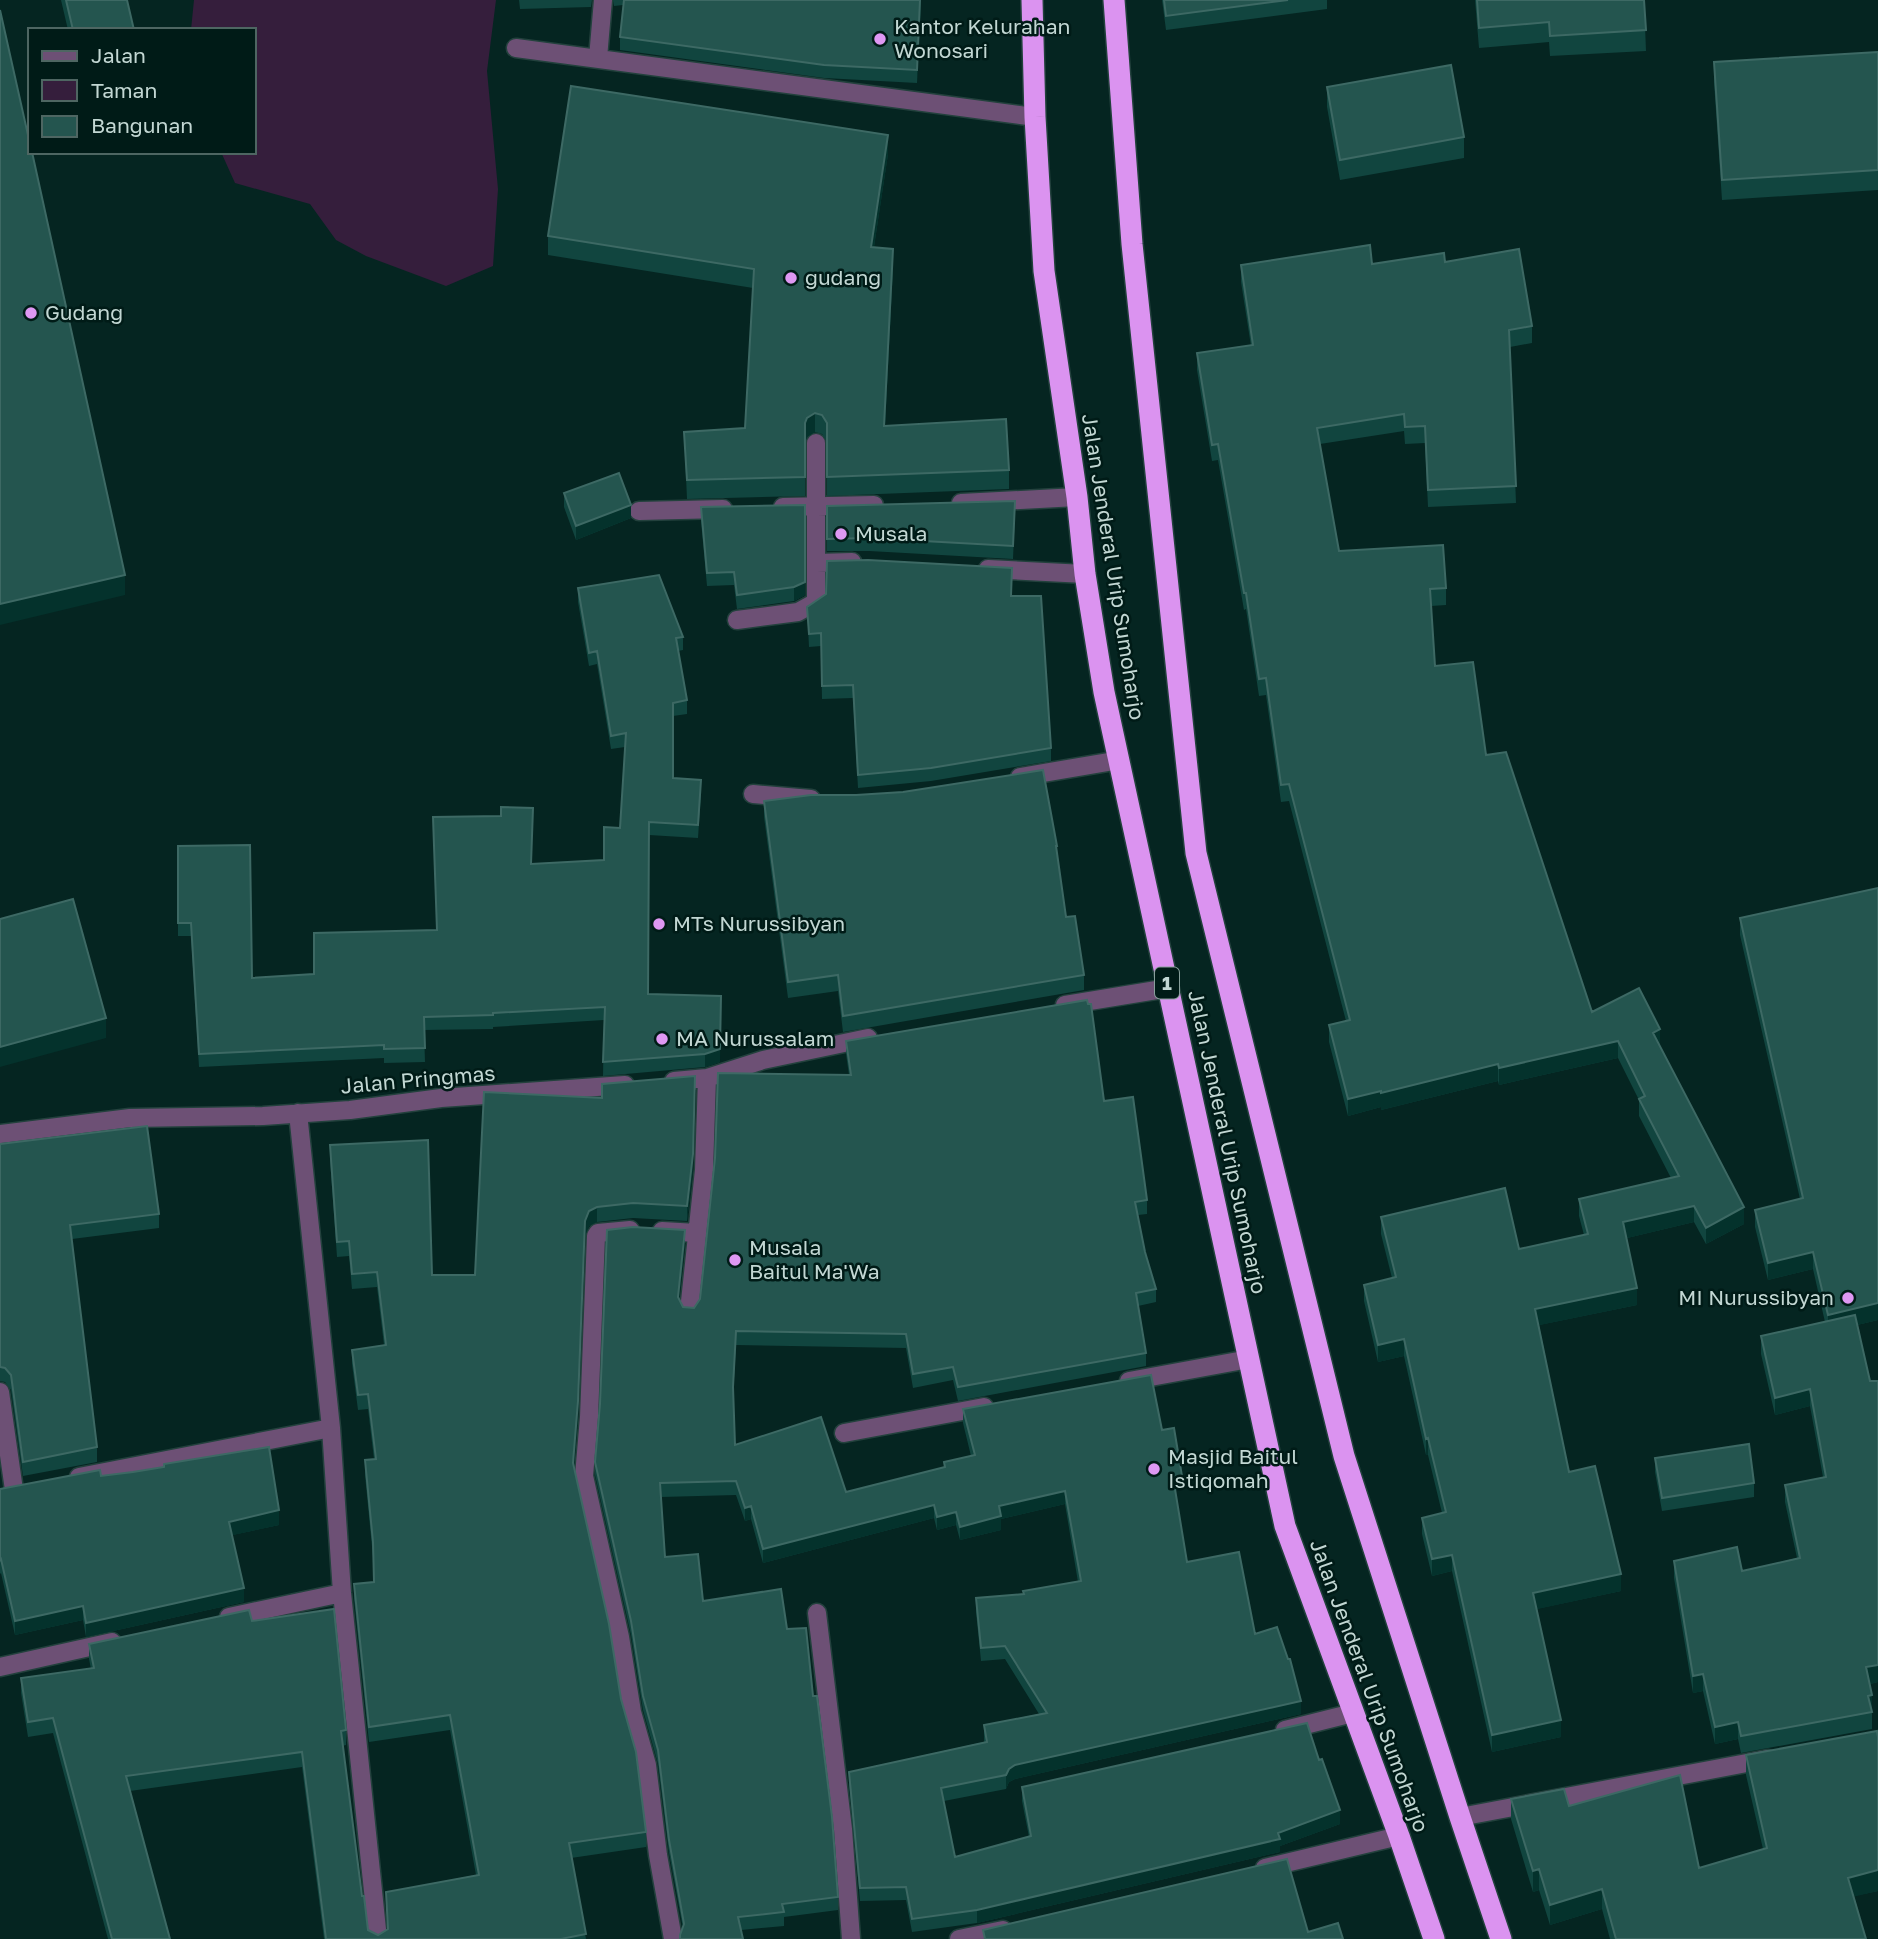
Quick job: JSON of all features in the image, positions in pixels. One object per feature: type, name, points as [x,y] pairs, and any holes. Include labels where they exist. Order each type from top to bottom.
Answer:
[{"type":"highway","name":"Jalan Jenderal Urip Sumoharjo","points":[[1032,0],[1035,117],[1044,271],[1077,498],[1085,574],[1104,692],[1285,1527],[1399,1836],[1434,1939]]},
{"type":"highway","name":"Jalan Jenderal Urip Sumoharjo","points":[[1114,0],[1132,244],[1196,853],[1345,1456],[1501,1939]]},
{"type":"street","points":[[598,58],[603,0]]},
{"type":"street","points":[[516,48],[1035,117]]},
{"type":"street","points":[[737,620],[798,612],[816,601],[816,443]]},
{"type":"street","points":[[938,504],[1077,498]]},
{"type":"street","points":[[768,508],[886,505]]},
{"type":"street","points":[[639,511],[741,508]]},
{"type":"street","points":[[817,563],[868,562]]},
{"type":"street","points":[[976,568],[1085,574]]},
{"type":"street","points":[[1005,780],[1120,760]]},
{"type":"street","points":[[752,794],[794,799],[832,799]]},
{"type":"street","points":[[1046,1008],[1169,988]]},
{"type":"street","name":"Jalan Pringmas","points":[[0,1134],[130,1118],[350,1110],[441,1098],[707,1077],[763,1060],[884,1035]]},
{"type":"street","points":[[689,1311],[704,1170],[707,1077]]},
{"type":"street","points":[[298,1113],[331,1429],[342,1593],[378,1939]]},
{"type":"street","points":[[673,1939],[658,1854],[647,1765],[632,1712],[620,1637],[584,1476],[590,1404],[596,1236],[598,1233],[633,1230],[697,1233]]},
{"type":"street","points":[[1114,1384],[1249,1359]]},
{"type":"street","points":[[0,1392],[14,1490]]},
{"type":"street","points":[[844,1433],[1006,1403]]},
{"type":"street","points":[[67,1480],[331,1429]]},
{"type":"street","points":[[219,1619],[342,1593]]},
{"type":"street","points":[[817,1613],[843,1829],[851,1939]]},
{"type":"street","points":[[0,1667],[123,1640]]},
{"type":"street","points":[[1262,1736],[1353,1713]]},
{"type":"street","points":[[1460,1817],[1783,1756]]},
{"type":"street","points":[[1245,1873],[1399,1836]]},
{"type":"street","points":[[968,1938],[1019,1926]]},
{"type":"green space","points":[[194,0],[496,0],[487,71],[498,189],[493,266],[446,286],[366,256],[336,240],[310,204],[235,183],[222,154],[256,154],[256,28],[191,28]]},
{"type":"building","points":[[66,0],[127,0],[134,28],[73,28]]},
{"type":"building","points":[[624,0],[920,0],[917,70],[824,65],[620,37]]},
{"type":"building","points":[[1164,0],[1288,0],[1166,16]]},
{"type":"building","points":[[1477,0],[1644,0],[1646,30],[1550,36],[1549,22],[1479,28]]},
{"type":"building","name":"Gudang","points":[[0,10],[28,135],[28,154],[32,154],[125,575],[0,604]]},
{"type":"building","points":[[1878,52],[1878,170],[1722,180],[1714,62]]},
{"type":"building","points":[[1451,65],[1464,137],[1340,160],[1327,87]]},
{"type":"building","name":"gudang","points":[[571,86],[888,135],[871,247],[893,249],[884,426],[1006,419],[1009,470],[827,477],[827,423],[822,415],[815,413],[807,418],[805,423],[805,477],[687,480],[684,432],[745,428],[754,269],[548,236]]},
{"type":"building","points":[[1370,245],[1372,264],[1444,253],[1445,262],[1519,249],[1532,326],[1509,330],[1516,486],[1428,490],[1425,426],[1405,427],[1404,414],[1317,428],[1339,551],[1443,545],[1446,588],[1430,589],[1435,666],[1473,662],[1486,755],[1506,752],[1592,1012],[1639,988],[1660,1029],[1653,1033],[1744,1207],[1706,1228],[1694,1206],[1623,1222],[1637,1288],[1535,1309],[1569,1472],[1595,1466],[1621,1574],[1533,1593],[1561,1720],[1492,1735],[1452,1555],[1432,1559],[1422,1518],[1446,1512],[1428,1438],[1426,1439],[1404,1339],[1378,1345],[1364,1285],[1396,1277],[1381,1217],[1505,1188],[1519,1249],[1588,1234],[1579,1199],[1679,1176],[1639,1099],[1645,1096],[1618,1041],[1499,1068],[1498,1064],[1348,1099],[1329,1025],[1350,1020],[1289,784],[1281,785],[1266,678],[1259,679],[1218,444],[1212,445],[1197,353],[1253,345],[1241,265]]},
{"type":"building","points":[[619,473],[631,505],[576,526],[564,493]]},
{"type":"building","points":[[1015,501],[1013,546],[869,538],[827,539],[827,506]]},
{"type":"building","points":[[805,505],[805,582],[794,587],[737,595],[734,572],[707,573],[701,507]]},
{"type":"building","points":[[868,560],[1012,568],[1011,596],[1041,596],[1051,748],[931,768],[858,775],[853,685],[822,686],[821,633],[809,634],[807,607],[826,594],[827,561]]},
{"type":"building","points":[[659,575],[683,637],[676,638],[687,700],[673,703],[673,778],[701,780],[698,825],[649,822],[648,994],[721,996],[720,1049],[705,1054],[603,1062],[605,1007],[424,1017],[425,1048],[384,1049],[384,1045],[199,1054],[191,923],[178,923],[178,846],[250,845],[252,978],[314,974],[314,933],[437,930],[433,817],[501,816],[501,807],[533,808],[531,864],[604,860],[604,827],[620,828],[626,733],[611,736],[597,651],[589,653],[578,588]]},
{"type":"building","points":[[1043,770],[1066,917],[1075,916],[1084,975],[843,1016],[838,975],[788,982],[764,801],[811,795],[903,792]]},
{"type":"building","points":[[1878,888],[1878,1303],[1828,1315],[1813,1252],[1768,1263],[1755,1210],[1803,1198],[1740,918]]},
{"type":"building","points":[[73,899],[106,1018],[0,1047],[0,919]]},
{"type":"building","points":[[1087,1000],[1088,1004],[1091,1004],[1104,1101],[1133,1097],[1147,1200],[1135,1202],[1156,1289],[1136,1293],[1146,1353],[958,1387],[953,1367],[913,1374],[906,1334],[736,1331],[733,1387],[735,1445],[821,1417],[846,1492],[945,1467],[944,1462],[975,1455],[963,1409],[1151,1375],[1162,1430],[1174,1428],[1182,1476],[1173,1477],[1187,1562],[1239,1552],[1255,1634],[1277,1627],[1290,1659],[1301,1701],[1015,1765],[1006,1775],[941,1788],[955,1857],[1031,1836],[1022,1787],[1307,1723],[1340,1810],[1278,1833],[1280,1839],[977,1910],[912,1919],[906,1887],[860,1888],[849,1772],[987,1742],[984,1725],[1047,1713],[1005,1646],[981,1648],[976,1598],[1024,1594],[1023,1591],[1081,1581],[1065,1491],[999,1506],[1001,1516],[960,1527],[956,1512],[937,1517],[934,1505],[763,1549],[751,1506],[745,1508],[736,1481],[660,1483],[665,1557],[698,1554],[703,1601],[781,1589],[787,1629],[806,1628],[813,1696],[817,1696],[832,1817],[838,1897],[782,1904],[784,1912],[738,1917],[743,1939],[680,1939],[684,1924],[669,1840],[658,1750],[643,1696],[631,1621],[595,1462],[607,1230],[633,1227],[685,1230],[678,1297],[683,1307],[694,1308],[700,1299],[715,1158],[718,1073],[851,1075],[846,1041]]},
{"type":"building","points":[[695,1076],[693,1154],[687,1206],[633,1203],[597,1207],[589,1211],[585,1221],[573,1463],[609,1624],[621,1699],[636,1752],[646,1832],[569,1843],[586,1934],[561,1939],[326,1939],[302,1752],[126,1776],[170,1939],[112,1939],[53,1718],[28,1722],[21,1678],[94,1668],[89,1644],[249,1610],[252,1621],[334,1609],[346,1730],[341,1731],[368,1930],[378,1935],[388,1929],[386,1892],[479,1875],[450,1715],[369,1727],[354,1584],[374,1582],[365,1460],[376,1459],[368,1394],[358,1395],[352,1350],[386,1345],[377,1272],[352,1274],[349,1241],[337,1242],[330,1145],[428,1140],[432,1275],[475,1275],[484,1092],[602,1098],[602,1084]]},
{"type":"building","points":[[147,1126],[159,1214],[70,1225],[97,1447],[23,1462],[11,1375],[5,1368],[0,1367],[0,1144]]},
{"type":"building","points":[[1855,1315],[1870,1381],[1878,1381],[1878,1665],[1866,1667],[1872,1695],[1868,1696],[1872,1712],[1741,1736],[1738,1722],[1715,1727],[1703,1674],[1693,1676],[1674,1561],[1737,1547],[1742,1571],[1800,1558],[1785,1485],[1826,1477],[1810,1389],[1775,1398],[1761,1336]]},
{"type":"building","points":[[1749,1444],[1754,1483],[1662,1498],[1655,1458]]},
{"type":"building","points":[[269,1447],[279,1510],[229,1522],[244,1588],[86,1623],[83,1606],[15,1621],[0,1560],[0,1489],[100,1470],[101,1476],[133,1472],[164,1467],[164,1464]]},
{"type":"building","points":[[1877,1731],[1878,1870],[1848,1878],[1866,1939],[1616,1939],[1602,1889],[1550,1905],[1539,1869],[1533,1871],[1511,1799],[1564,1789],[1569,1806],[1680,1775],[1699,1868],[1767,1848],[1746,1755]]},
{"type":"building","points":[[1287,1859],[1308,1932],[1338,1923],[1343,1939],[985,1939],[983,1930]]},
{"type":"place","name":"Kantor Kelurahan Wonosari","points":[[880,39]]},
{"type":"place","name":"gudang","points":[[791,278]]},
{"type":"place","name":"Gudang","points":[[31,313]]},
{"type":"place","name":"Musala","points":[[841,534]]},
{"type":"place","name":"MTs Nurussibyan","points":[[659,924]]},
{"type":"place","name":"MA Nurussalam","points":[[662,1039]]},
{"type":"place","name":"Musala Baitul Ma'Wa","points":[[735,1260]]},
{"type":"place","name":"MI Nurussibyan","points":[[1848,1298]]},
{"type":"place","name":"Masjid Baitul Istiqomah","points":[[1154,1469]]}]
